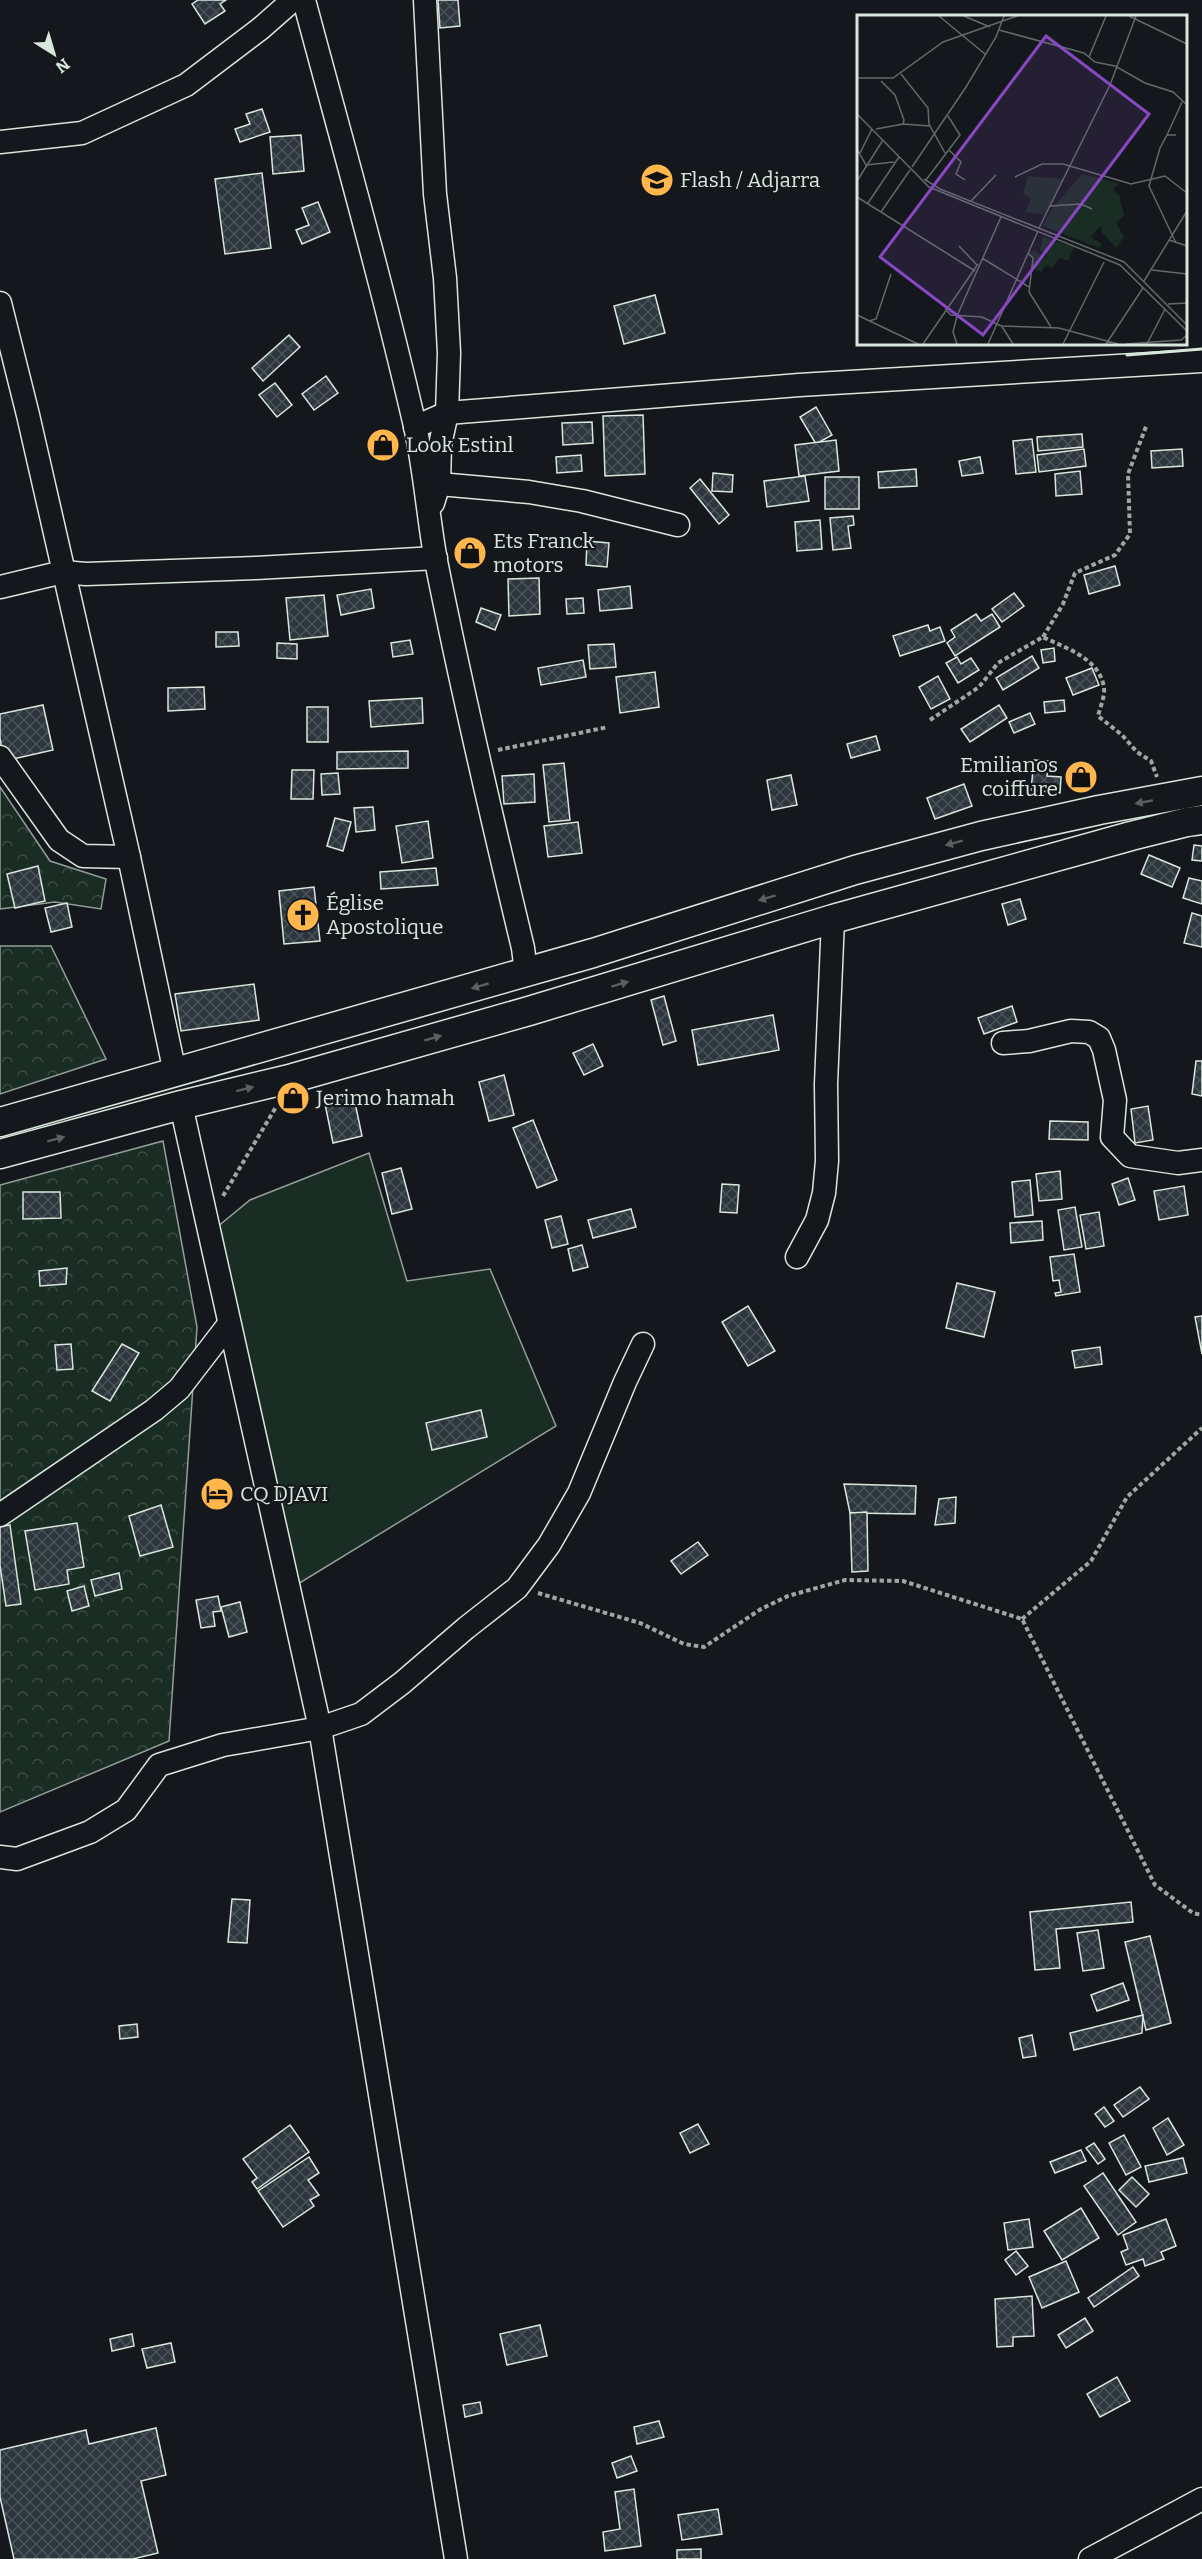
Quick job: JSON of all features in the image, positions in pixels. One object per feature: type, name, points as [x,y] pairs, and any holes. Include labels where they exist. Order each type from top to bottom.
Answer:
[{"type":"main road","points":[[0,1122],[526,972],[878,864],[981,836],[1202,791]]},
{"type":"main road","points":[[0,1154],[181,1105],[293,1078],[540,1008],[833,920],[1131,836],[1202,820]]},
{"type":"street","points":[[0,142],[82,133],[186,85],[260,29],[293,0]]},
{"type":"street","points":[[304,0],[369,235],[415,427],[436,558],[476,754],[523,948],[526,972]]},
{"type":"street","points":[[425,0],[435,194],[445,278],[449,353],[447,413],[440,445],[439,484],[430,512]]},
{"type":"street","points":[[0,303],[129,857],[175,1073]]},
{"type":"street","points":[[415,427],[447,413],[799,385],[1202,361]]},
{"type":"street","points":[[439,484],[529,492],[582,501],[678,525]]},
{"type":"street","points":[[0,587],[63,572],[86,574],[234,569],[436,558]]},
{"type":"street","points":[[0,757],[59,840],[83,856],[129,857]]},
{"type":"street","points":[[797,1257],[817,1220],[824,1193],[827,1161],[826,1084],[833,920]]},
{"type":"street","points":[[1003,1043],[1029,1041],[1071,1032],[1089,1032],[1099,1038],[1104,1050],[1115,1100],[1112,1137],[1130,1156],[1178,1163],[1202,1160]]},
{"type":"street","points":[[181,1105],[320,1728],[456,2559]]},
{"type":"street","points":[[0,1515],[135,1423],[179,1389],[229,1324]]},
{"type":"street","points":[[0,1857],[17,1859],[90,1832],[126,1810],[159,1765],[223,1745],[320,1728],[361,1714],[518,1588],[549,1545],[579,1493],[643,1344]]},
{"type":"street","points":[[1090,2559],[1202,2499]]},
{"type":"path","points":[[930,720],[979,687],[998,663],[1043,637],[1063,604],[1076,573],[1115,555],[1130,534],[1128,474],[1147,424]]},
{"type":"path","points":[[1043,637],[1078,654],[1094,667],[1104,688],[1098,716],[1122,735],[1137,753],[1151,761],[1162,798]]},
{"type":"path","points":[[476,754],[608,727]]},
{"type":"path","points":[[206,1224],[293,1078]]},
{"type":"path","points":[[1022,1619],[1090,1561],[1127,1497],[1202,1428]]},
{"type":"path","points":[[518,1588],[640,1623],[684,1644],[704,1647],[761,1609],[788,1596],[845,1580],[903,1581],[1022,1619],[1155,1885],[1193,1913],[1202,1915]]},
{"type":"green space","points":[[0,787],[50,861],[106,879],[101,909],[55,902],[0,909]]},
{"type":"green space","points":[[0,946],[51,946],[106,1059],[0,1094]]},
{"type":"green space","points":[[163,1141],[197,1327],[169,1741],[0,1812],[0,1185]]},
{"type":"green space","points":[[369,1153],[407,1281],[490,1269],[556,1426],[280,1595],[205,1237],[250,1200]]},
{"type":"building","points":[[198,0],[226,0],[220,4],[225,11],[205,24],[192,4]]},
{"type":"building","points":[[438,0],[458,0],[460,26],[440,28]]},
{"type":"building","points":[[262,109],[270,132],[240,142],[235,129],[250,124],[246,114]]},
{"type":"building","points":[[301,135],[304,171],[273,174],[270,137]]},
{"type":"building","points":[[262,173],[271,248],[225,254],[215,179]]},
{"type":"building","points":[[318,202],[330,232],[302,244],[296,230],[309,225],[302,208]]},
{"type":"building","points":[[655,295],[665,333],[624,344],[614,306]]},
{"type":"building","points":[[289,335],[300,347],[263,381],[252,368]]},
{"type":"building","points":[[326,376],[338,393],[314,410],[302,394]]},
{"type":"building","points":[[275,383],[292,405],[277,417],[259,395]]},
{"type":"building","points":[[816,407],[832,435],[816,444],[800,417]]},
{"type":"building","points":[[643,415],[645,474],[605,476],[603,416]]},
{"type":"building","points":[[592,422],[593,443],[563,445],[562,423]]},
{"type":"building","points":[[1082,434],[1083,447],[1038,451],[1037,437]]},
{"type":"building","points":[[1032,439],[1036,472],[1016,474],[1013,441]]},
{"type":"building","points":[[836,440],[839,471],[799,476],[795,445]]},
{"type":"building","points":[[1084,449],[1086,466],[1039,472],[1037,455]]},
{"type":"building","points":[[1182,449],[1183,466],[1152,468],[1151,451]]},
{"type":"building","points":[[581,455],[582,471],[557,473],[556,457]]},
{"type":"building","points":[[980,457],[983,473],[962,476],[959,461]]},
{"type":"building","points":[[916,469],[917,486],[879,488],[878,472]]},
{"type":"building","points":[[1080,471],[1082,494],[1056,496],[1055,474]]},
{"type":"building","points":[[713,473],[733,475],[732,492],[712,491]]},
{"type":"building","points":[[805,476],[809,501],[767,507],[764,481]]},
{"type":"building","points":[[825,477],[859,477],[859,509],[825,509]]},
{"type":"building","points":[[700,479],[729,515],[719,524],[690,488]]},
{"type":"building","points":[[853,516],[854,525],[848,526],[851,548],[833,550],[830,518]]},
{"type":"building","points":[[820,520],[822,549],[797,551],[795,522]]},
{"type":"building","points":[[587,541],[609,543],[607,567],[586,565]]},
{"type":"building","points":[[1115,566],[1120,585],[1089,594],[1084,575]]},
{"type":"building","points":[[539,578],[540,614],[509,616],[508,579]]},
{"type":"building","points":[[630,586],[632,608],[600,611],[598,590]]},
{"type":"building","points":[[371,589],[374,608],[341,615],[337,595]]},
{"type":"building","points":[[1014,593],[1024,606],[1002,622],[992,609]]},
{"type":"building","points":[[324,595],[328,636],[290,640],[286,598]]},
{"type":"building","points":[[583,598],[584,613],[567,614],[566,599]]},
{"type":"building","points":[[481,608],[501,615],[495,630],[476,622]]},
{"type":"building","points":[[976,614],[981,621],[992,614],[1000,627],[955,656],[947,643],[955,637],[951,630]]},
{"type":"building","points":[[928,625],[930,631],[940,627],[945,641],[900,656],[893,636]]},
{"type":"building","points":[[216,632],[238,632],[239,646],[216,647]]},
{"type":"building","points":[[410,640],[413,654],[393,657],[391,643]]},
{"type":"building","points":[[277,643],[297,644],[297,659],[277,658]]},
{"type":"building","points":[[614,644],[616,667],[590,669],[588,645]]},
{"type":"building","points":[[1054,648],[1055,661],[1043,663],[1041,650]]},
{"type":"building","points":[[1032,656],[1039,668],[1003,690],[996,678]]},
{"type":"building","points":[[957,657],[961,664],[971,658],[979,670],[958,683],[946,663]]},
{"type":"building","points":[[583,660],[586,677],[541,685],[538,668]]},
{"type":"building","points":[[1092,668],[1099,685],[1073,695],[1066,678]]},
{"type":"building","points":[[655,672],[659,707],[620,713],[616,677]]},
{"type":"building","points":[[938,676],[950,699],[931,709],[919,687]]},
{"type":"building","points":[[204,687],[205,709],[168,711],[168,688]]},
{"type":"building","points":[[422,698],[423,723],[371,727],[369,701]]},
{"type":"building","points":[[1064,700],[1065,711],[1045,713],[1044,702]]},
{"type":"building","points":[[43,705],[53,750],[4,761],[0,738],[0,714]]},
{"type":"building","points":[[999,705],[1007,718],[970,742],[961,729]]},
{"type":"building","points":[[307,707],[328,707],[328,742],[307,742]]},
{"type":"building","points":[[1030,713],[1035,724],[1014,733],[1009,722]]},
{"type":"building","points":[[876,736],[880,750],[851,758],[847,744]]},
{"type":"building","points":[[408,751],[408,768],[337,769],[337,752]]},
{"type":"building","points":[[1034,760],[1049,761],[1047,776],[1061,777],[1060,793],[1031,790]]},
{"type":"building","points":[[564,763],[570,820],[549,822],[543,765]]},
{"type":"building","points":[[1083,769],[1089,781],[1076,787],[1070,775]]},
{"type":"building","points":[[292,770],[314,770],[313,799],[291,799]]},
{"type":"building","points":[[338,773],[340,794],[322,795],[321,774]]},
{"type":"building","points":[[534,774],[535,802],[504,804],[502,776]]},
{"type":"building","points":[[791,775],[797,805],[772,810],[767,780]]},
{"type":"building","points":[[964,784],[972,806],[935,819],[927,798]]},
{"type":"building","points":[[373,807],[375,830],[356,832],[354,808]]},
{"type":"building","points":[[335,818],[351,822],[343,851],[327,846]]},
{"type":"building","points":[[428,821],[433,858],[402,863],[396,826]]},
{"type":"building","points":[[578,822],[582,853],[548,857],[544,826]]},
{"type":"building","points":[[1194,845],[1202,846],[1202,861],[1192,860]]},
{"type":"building","points":[[1149,855],[1180,868],[1172,887],[1141,874]]},
{"type":"building","points":[[38,866],[45,901],[15,908],[7,874]]},
{"type":"building","points":[[436,868],[438,885],[381,889],[380,872]]},
{"type":"building","points":[[1189,878],[1202,881],[1202,904],[1183,898]]},
{"type":"building","points":[[314,887],[320,941],[284,944],[279,891]]},
{"type":"building","points":[[1020,899],[1026,919],[1008,925],[1002,904]]},
{"type":"building","points":[[67,903],[72,927],[51,932],[45,908]]},
{"type":"building","points":[[1192,913],[1202,916],[1202,947],[1184,943]]},
{"type":"building","points":[[254,984],[259,1020],[181,1031],[175,994]]},
{"type":"building","points":[[664,996],[676,1041],[663,1045],[651,1000]]},
{"type":"building","points":[[1012,1006],[1017,1022],[984,1034],[978,1018]]},
{"type":"building","points":[[773,1015],[779,1050],[698,1065],[692,1030]]},
{"type":"building","points":[[593,1044],[603,1066],[584,1075],[573,1053]]},
{"type":"building","points":[[1196,1061],[1202,1061],[1202,1096],[1192,1094]]},
{"type":"building","points":[[504,1075],[514,1115],[489,1121],[479,1082]]},
{"type":"building","points":[[353,1093],[362,1136],[333,1143],[324,1099]]},
{"type":"building","points":[[1148,1106],[1153,1140],[1135,1143],[1131,1109]]},
{"type":"building","points":[[533,1120],[557,1180],[537,1188],[513,1128]]},
{"type":"building","points":[[1050,1121],[1088,1122],[1088,1140],[1049,1139]]},
{"type":"building","points":[[401,1168],[412,1209],[392,1214],[382,1173]]},
{"type":"building","points":[[1060,1171],[1062,1199],[1039,1201],[1036,1174]]},
{"type":"building","points":[[1128,1178],[1135,1200],[1119,1205],[1112,1184]]},
{"type":"building","points":[[1030,1180],[1033,1215],[1015,1217],[1012,1182]]},
{"type":"building","points":[[722,1184],[739,1185],[737,1213],[720,1212]]},
{"type":"building","points":[[1184,1186],[1188,1215],[1159,1220],[1154,1191]]},
{"type":"building","points":[[23,1192],[60,1192],[61,1218],[23,1219]]},
{"type":"building","points":[[1075,1207],[1082,1247],[1064,1250],[1058,1210]]},
{"type":"building","points":[[631,1209],[636,1227],[593,1238],[588,1220]]},
{"type":"building","points":[[1099,1212],[1104,1246],[1086,1249],[1080,1215]]},
{"type":"building","points":[[561,1216],[568,1244],[552,1248],[545,1220]]},
{"type":"building","points":[[1042,1221],[1043,1240],[1011,1243],[1010,1223]]},
{"type":"building","points":[[582,1245],[588,1267],[573,1271],[568,1249]]},
{"type":"building","points":[[1074,1254],[1080,1292],[1056,1296],[1055,1293],[1061,1292],[1059,1280],[1053,1281],[1050,1257]]},
{"type":"building","points":[[67,1268],[66,1284],[40,1286],[39,1271]]},
{"type":"building","points":[[957,1283],[995,1292],[984,1337],[946,1328]]},
{"type":"building","points":[[748,1306],[775,1351],[748,1366],[722,1322]]},
{"type":"building","points":[[1202,1316],[1202,1354],[1195,1317]]},
{"type":"building","points":[[71,1344],[73,1369],[57,1370],[55,1345]]},
{"type":"building","points":[[122,1344],[139,1353],[110,1401],[92,1391]]},
{"type":"building","points":[[1100,1347],[1102,1364],[1075,1368],[1072,1351]]},
{"type":"building","points":[[481,1410],[487,1437],[432,1450],[426,1423]]},
{"type":"building","points":[[844,1484],[916,1486],[915,1514],[850,1513]]},
{"type":"building","points":[[956,1497],[955,1523],[935,1525],[939,1499]]},
{"type":"building","points":[[161,1505],[173,1547],[140,1556],[129,1516]]},
{"type":"building","points":[[867,1512],[868,1571],[852,1572],[850,1513]]},
{"type":"building","points":[[77,1523],[84,1567],[67,1570],[69,1584],[35,1590],[25,1531]]},
{"type":"building","points":[[10,1525],[21,1604],[6,1606],[0,1565],[0,1527]]},
{"type":"building","points":[[698,1542],[708,1555],[681,1574],[671,1561]]},
{"type":"building","points":[[119,1573],[122,1589],[95,1596],[91,1580]]},
{"type":"building","points":[[84,1586],[89,1606],[72,1611],[67,1591]]},
{"type":"building","points":[[218,1596],[221,1611],[213,1612],[215,1626],[201,1628],[196,1600]]},
{"type":"building","points":[[240,1602],[247,1632],[229,1637],[221,1607]]},
{"type":"building","points":[[232,1899],[250,1900],[247,1943],[228,1942]]},
{"type":"building","points":[[1131,1902],[1133,1922],[1056,1929],[1060,1968],[1035,1970],[1030,1912]]},
{"type":"building","points":[[1098,1930],[1104,1968],[1083,1971],[1077,1933]]},
{"type":"building","points":[[1150,1936],[1171,2023],[1146,2030],[1125,1942]]},
{"type":"building","points":[[1123,1983],[1129,2000],[1097,2011],[1091,1995]]},
{"type":"building","points":[[1143,2015],[1142,2033],[1074,2050],[1070,2033]]},
{"type":"building","points":[[137,2024],[138,2037],[120,2039],[119,2026]]},
{"type":"building","points":[[1032,2035],[1036,2056],[1023,2058],[1019,2038]]},
{"type":"building","points":[[1140,2087],[1149,2099],[1123,2117],[1114,2105]]},
{"type":"building","points":[[1104,2107],[1114,2121],[1105,2127],[1095,2114]]},
{"type":"building","points":[[1168,2118],[1184,2145],[1167,2155],[1153,2128]]},
{"type":"building","points":[[698,2124],[709,2144],[690,2153],[680,2133]]},
{"type":"building","points":[[290,2125],[309,2152],[257,2189],[252,2182],[257,2178],[243,2159]]},
{"type":"building","points":[[1124,2135],[1141,2167],[1126,2175],[1109,2143]]},
{"type":"building","points":[[1094,2143],[1105,2159],[1098,2164],[1086,2148]]},
{"type":"building","points":[[1081,2150],[1086,2161],[1055,2173],[1050,2162]]},
{"type":"building","points":[[309,2157],[319,2173],[308,2180],[319,2195],[310,2200],[314,2206],[283,2227],[258,2191]]},
{"type":"building","points":[[1183,2158],[1187,2173],[1149,2182],[1145,2166]]},
{"type":"building","points":[[1103,2173],[1136,2222],[1118,2235],[1084,2186]]},
{"type":"building","points":[[1132,2177],[1149,2194],[1136,2207],[1119,2190]]},
{"type":"building","points":[[1081,2208],[1099,2238],[1062,2260],[1044,2231]]},
{"type":"building","points":[[1029,2219],[1033,2247],[1008,2250],[1004,2223]]},
{"type":"building","points":[[1166,2219],[1176,2246],[1161,2252],[1164,2259],[1145,2266],[1143,2259],[1126,2265],[1121,2252],[1128,2249],[1123,2235]]},
{"type":"building","points":[[1016,2251],[1028,2266],[1016,2275],[1005,2260]]},
{"type":"building","points":[[1066,2261],[1079,2292],[1042,2308],[1029,2277]]},
{"type":"building","points":[[1133,2267],[1139,2276],[1094,2307],[1088,2298]]},
{"type":"building","points":[[1032,2296],[1034,2336],[1013,2337],[1013,2346],[997,2347],[995,2299]]},
{"type":"building","points":[[1085,2318],[1093,2331],[1066,2348],[1058,2335]]},
{"type":"building","points":[[540,2325],[547,2356],[507,2365],[500,2334]]},
{"type":"building","points":[[132,2334],[134,2346],[112,2351],[110,2339]]},
{"type":"building","points":[[171,2343],[175,2362],[147,2368],[142,2349]]},
{"type":"building","points":[[1117,2377],[1130,2401],[1100,2417],[1087,2394]]},
{"type":"building","points":[[480,2402],[482,2413],[465,2417],[463,2405]]},
{"type":"building","points":[[659,2421],[664,2437],[637,2444],[634,2427]]},
{"type":"building","points":[[156,2428],[166,2475],[141,2481],[158,2553],[133,2559],[14,2559],[0,2497],[0,2450],[86,2430],[89,2444]]},
{"type":"building","points":[[631,2456],[637,2471],[617,2478],[612,2463]]},
{"type":"building","points":[[634,2489],[641,2546],[605,2551],[603,2532],[620,2529],[615,2492]]},
{"type":"building","points":[[718,2509],[722,2534],[682,2540],[678,2515]]},
{"type":"building","points":[[701,2549],[701,2559],[677,2559],[677,2550]]},
{"type":"wall","points":[[1127,355],[1202,349]]},
{"type":"place","name":"Flash / Adjarra","points":[[657,180]]},
{"type":"place","name":"Look Estinl","points":[[383,445]]},
{"type":"place","name":"Ets Franck motors","points":[[470,553]]},
{"type":"place","name":"Emilianos coiffure","points":[[1081,777]]},
{"type":"place","name":"Église Apostolique","points":[[303,915]]},
{"type":"place","name":"Jerimo hamah","points":[[293,1098]]},
{"type":"place","name":"CQ DJAVI","points":[[217,1494]]}]
